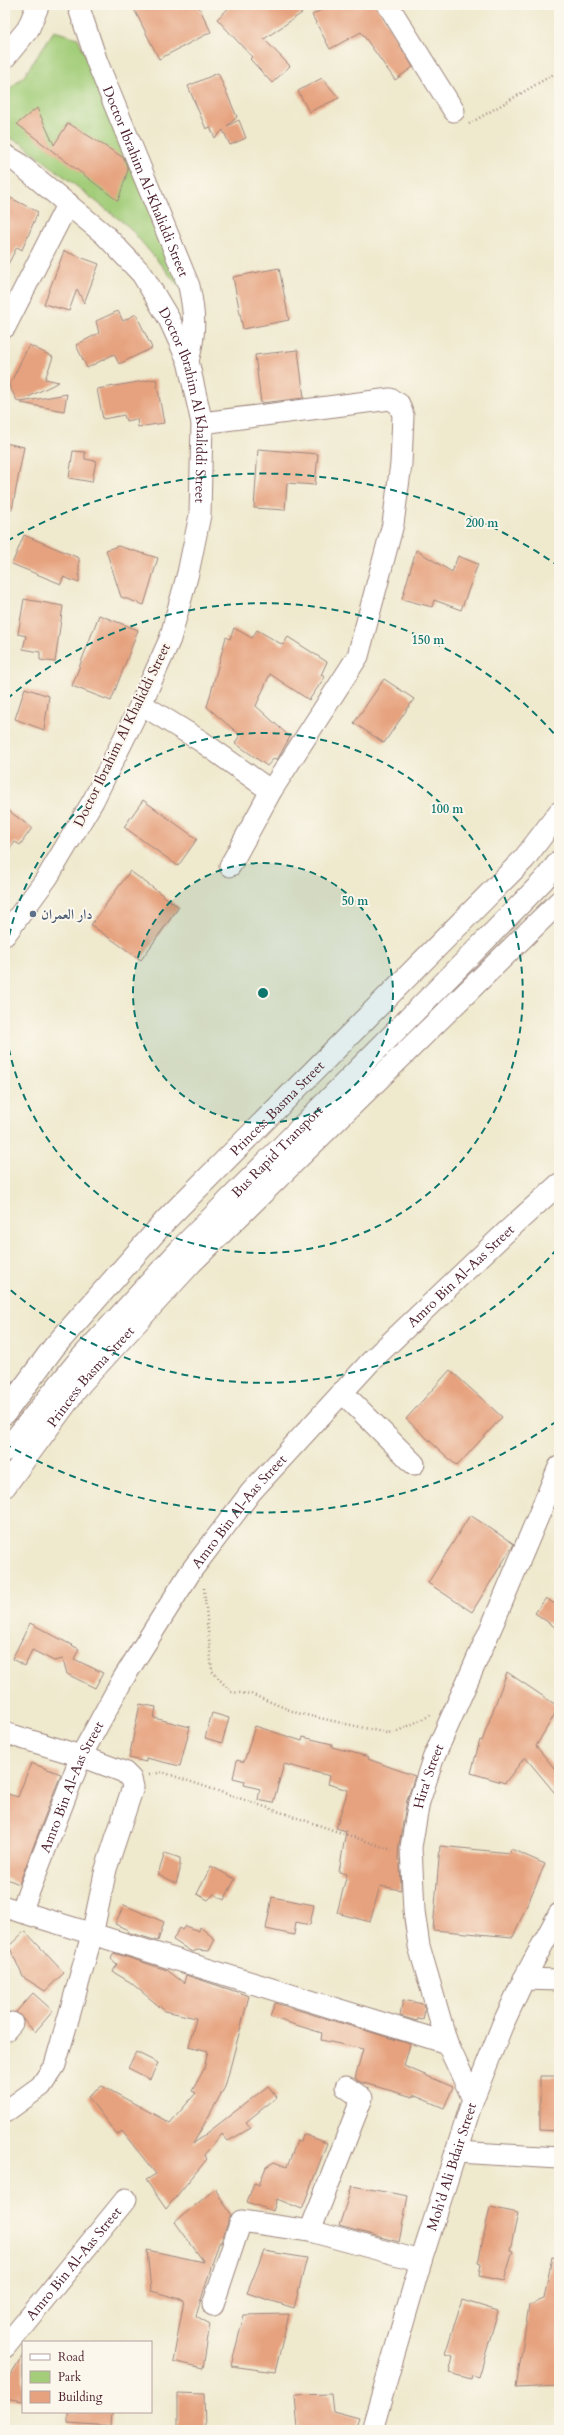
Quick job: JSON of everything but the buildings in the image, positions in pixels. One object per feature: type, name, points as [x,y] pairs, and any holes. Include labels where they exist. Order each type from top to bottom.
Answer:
[{"type":"main road","points":[[5,57],[28,29],[38,5]]},
{"type":"main road","name":"Princess Basma Street","points":[[5,1414],[54,1347],[166,1220],[524,859],[559,813]]},
{"type":"main road","name":"Princess Basma Street","points":[[5,1486],[81,1383],[191,1263],[559,902]]},
{"type":"street","name":"Doctor Ibrahim Al-Khaliddi Street","points":[[78,5],[97,62],[189,286],[194,314],[194,340],[188,361]]},
{"type":"street","points":[[388,5],[454,111]]},
{"type":"street","points":[[5,155],[68,203],[5,327]]},
{"type":"street","name":"Doctor Ibrahim Al Khaliddi Street","points":[[5,935],[47,878],[89,807],[141,704],[170,639],[188,573],[200,515],[202,423],[188,361],[169,319],[142,274],[106,235],[68,203]]},
{"type":"street","points":[[202,423],[390,400],[399,404],[403,416],[401,464],[393,524],[358,656],[272,792],[230,866]]},
{"type":"street","points":[[141,704],[201,741],[272,792]]},
{"type":"street","name":"Bus Rapid Transport","points":[[5,1451],[76,1363],[182,1247],[517,908],[559,861]]},
{"type":"street","name":"Amro Bin Al-Aas Street","points":[[13,1909],[81,1756],[123,1679],[191,1571],[251,1492],[342,1392],[446,1289],[559,1184]]},
{"type":"street","points":[[342,1392],[414,1464]]},
{"type":"street","name":"Hira' Street","points":[[474,2099],[448,2043],[419,1946],[414,1911],[411,1846],[419,1802],[433,1759],[559,1467]]},
{"type":"street","points":[[5,1733],[81,1756],[128,1775],[133,1787],[106,1869],[92,1934],[55,2065],[41,2086],[5,2112]]},
{"type":"street","points":[[13,1909],[448,2043]]},
{"type":"street","name":"Moh'd Ali Bdair Street","points":[[372,2430],[421,2261],[474,2099],[502,2026],[524,1979],[559,1914]]},
{"type":"street","points":[[524,1979],[559,1980]]},
{"type":"street","points":[[310,2231],[362,2098],[346,2087]]},
{"type":"street","points":[[457,2152],[559,2158]]},
{"type":"street","name":"Amro Bin Al-Aas Street","points":[[5,2347],[126,2199]]},
{"type":"street","points":[[213,2305],[241,2221],[310,2231],[421,2261]]},
{"type":"path","points":[[454,111],[468,125],[559,71]]},
{"type":"path","points":[[203,1586],[212,1671],[231,1692],[251,1694],[297,1713],[387,1733],[398,1731],[441,1709],[456,1707]]},
{"type":"path","points":[[162,1772],[412,1857]]},
{"type":"green space","points":[[54,31],[78,38],[187,296],[129,227],[21,143],[5,136],[5,93],[24,76]]},
{"type":"place","name":"دار العمران","points":[[33,914]]}]
